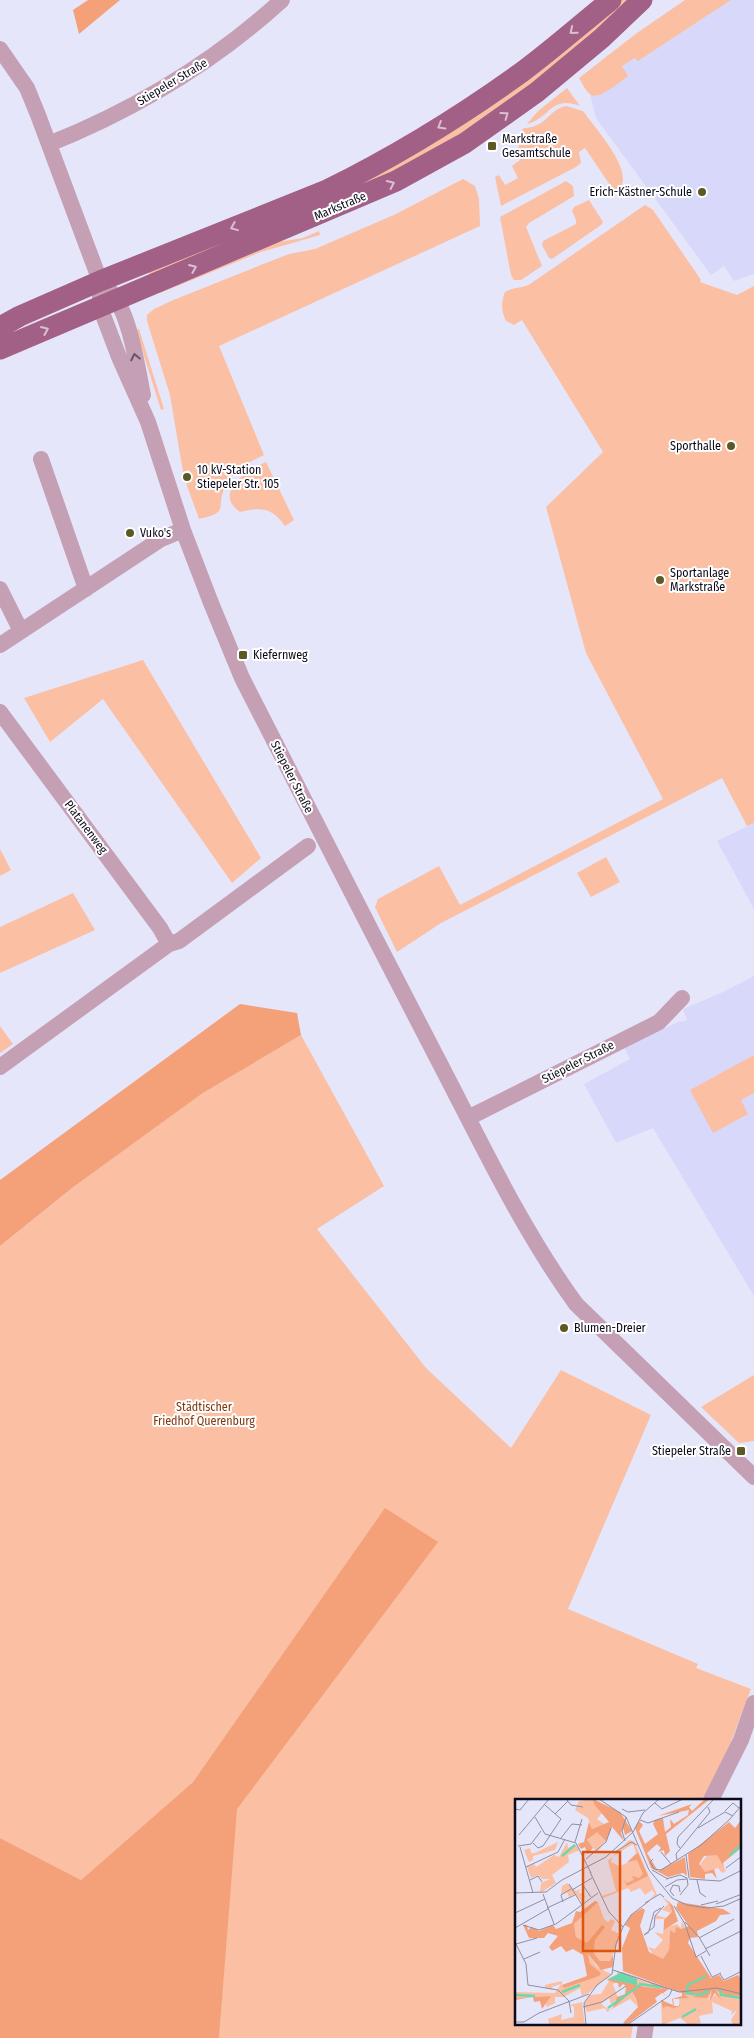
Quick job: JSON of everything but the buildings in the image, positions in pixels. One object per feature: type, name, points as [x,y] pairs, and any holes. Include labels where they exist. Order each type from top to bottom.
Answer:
[{"type":"main road","name":"Markstraße","points":[[0,327],[100,281],[312,196],[349,179],[473,107],[523,71],[611,0]]},
{"type":"main road","name":"Markstraße","points":[[0,348],[396,182],[458,147],[517,107],[565,70],[642,0]]},
{"type":"street","name":"Stiepeler Straße","points":[[49,144],[157,93],[196,68],[257,23],[282,0]]},
{"type":"street","name":"Stiepeler Straße","points":[[0,48],[28,88],[109,303],[119,357],[148,422],[183,530],[242,678],[468,1118],[528,1230],[576,1304],[754,1476]]},
{"type":"street","points":[[41,459],[86,589]]},
{"type":"street","points":[[0,644],[161,539],[183,530]]},
{"type":"street","points":[[0,589],[21,631]]},
{"type":"street","name":"Platanenweg","points":[[0,712],[160,928],[169,944]]},
{"type":"street","points":[[0,1067],[169,944],[179,941],[308,846]]},
{"type":"street","name":"Stiepeler Straße","points":[[468,1118],[659,1022],[682,998]]},
{"type":"street","points":[[712,1799],[734,1755],[754,1703]]},
{"type":"shaded area","points":[[88,0],[120,0],[79,34],[73,10]]},
{"type":"shaded area","name":"Erich-Kästner-Schule","points":[[731,0],[754,0],[754,274],[734,281],[724,266],[711,275],[596,118],[590,95],[596,96],[627,76],[622,66],[636,58],[638,61]]},
{"type":"shaded area","points":[[754,823],[754,909],[717,841]]},
{"type":"shaded area","points":[[754,976],[754,1296],[653,1128],[616,1143],[584,1084],[630,1059],[624,1047],[680,1021],[687,1020],[683,1009]]},
{"type":"shaded area","points":[[240,1004],[297,1013],[301,1035],[203,1093],[72,1188],[0,1246],[0,1180]]},
{"type":"shaded area","points":[[385,1508],[438,1542],[237,1809],[219,2038],[0,2038],[0,1838],[81,1880],[193,1782]]},
{"type":"green space","points":[[621,0],[632,0],[534,86],[432,154],[150,278],[148,272],[270,224],[553,56]]},
{"type":"green space","points":[[685,0],[731,0],[638,61],[635,58],[622,66],[628,76],[610,89],[595,96],[589,94],[579,78],[637,33]]},
{"type":"green space","points":[[567,88],[580,106],[570,103],[556,105],[535,121],[527,124],[538,111]]},
{"type":"green space","points":[[566,106],[583,111],[611,149],[622,171],[623,180],[620,188],[615,190],[612,188],[585,148],[579,152],[581,163],[576,167],[501,206],[495,177],[499,175],[505,185],[518,178],[512,166],[520,160],[519,143],[521,132],[524,128],[538,125],[554,111]]},
{"type":"green space","points":[[463,179],[475,186],[479,199],[480,226],[219,346],[264,455],[247,464],[232,476],[222,494],[219,511],[199,519],[186,483],[192,481],[189,470],[183,472],[170,395],[147,321],[147,315],[154,309],[171,301],[271,261],[289,254],[315,249],[396,214]]},
{"type":"green space","points":[[566,181],[573,186],[574,196],[529,223],[526,227],[542,266],[521,280],[514,280],[511,275],[500,217]]},
{"type":"green space","points":[[589,200],[603,222],[601,225],[552,259],[549,258],[542,245],[543,241],[576,224],[572,211],[574,207]]},
{"type":"green space","name":"Sportanlage Markstraße","points":[[645,205],[653,210],[701,280],[700,282],[737,295],[754,286],[754,823],[747,826],[722,778],[441,923],[397,952],[375,907],[378,899],[439,866],[460,905],[663,799],[586,653],[546,507],[603,452],[522,320],[514,325],[506,321],[502,306],[505,292],[530,284]]},
{"type":"green space","points":[[319,231],[320,235],[261,252],[160,293],[156,291],[272,243],[303,238]]},
{"type":"green space","points":[[139,329],[164,409],[161,410],[136,330]]},
{"type":"green space","points":[[266,462],[294,520],[285,526],[271,512],[254,509],[240,512],[232,504],[231,490],[236,482],[250,470]]},
{"type":"green space","points":[[143,660],[261,858],[232,883],[103,699],[50,742],[24,698]]},
{"type":"green space","points":[[0,849],[11,870],[0,876]]},
{"type":"green space","points":[[606,857],[620,882],[591,897],[577,873]]},
{"type":"green space","points":[[73,893],[95,930],[0,973],[0,927]]},
{"type":"green space","points":[[0,1026],[13,1044],[0,1053]]},
{"type":"green space","name":"Städtischer Friedhof Querenburg","points":[[301,1035],[384,1186],[317,1229],[426,1368],[511,1448],[561,1370],[651,1415],[568,1609],[698,1664],[696,1668],[751,1689],[723,1763],[703,1799],[515,1799],[515,2026],[633,2026],[631,2038],[219,2038],[236,1809],[385,1509],[193,1782],[81,1880],[0,1838],[0,1246],[72,1188],[203,1093]]},
{"type":"green space","points":[[754,1055],[754,1093],[741,1100],[748,1114],[713,1133],[690,1090]]},
{"type":"green space","points":[[754,1375],[754,1441],[739,1443],[701,1407]]},
{"type":"place","name":"Markstraße Gesamtschule","points":[[492,146]]},
{"type":"place","name":"Erich-Kästner-Schule","points":[[702,192]]},
{"type":"place","name":"Sporthalle","points":[[731,446]]},
{"type":"place","name":"10 kV-Station Stiepeler Str. 105","points":[[187,477]]},
{"type":"place","name":"Vuko's","points":[[130,533]]},
{"type":"place","name":"Sportanlage Markstraße","points":[[660,580]]},
{"type":"place","name":"Kiefernweg","points":[[243,655]]},
{"type":"place","name":"Blumen-Dreier","points":[[564,1328]]},
{"type":"place","name":"Stiepeler Straße","points":[[741,1451]]}]
